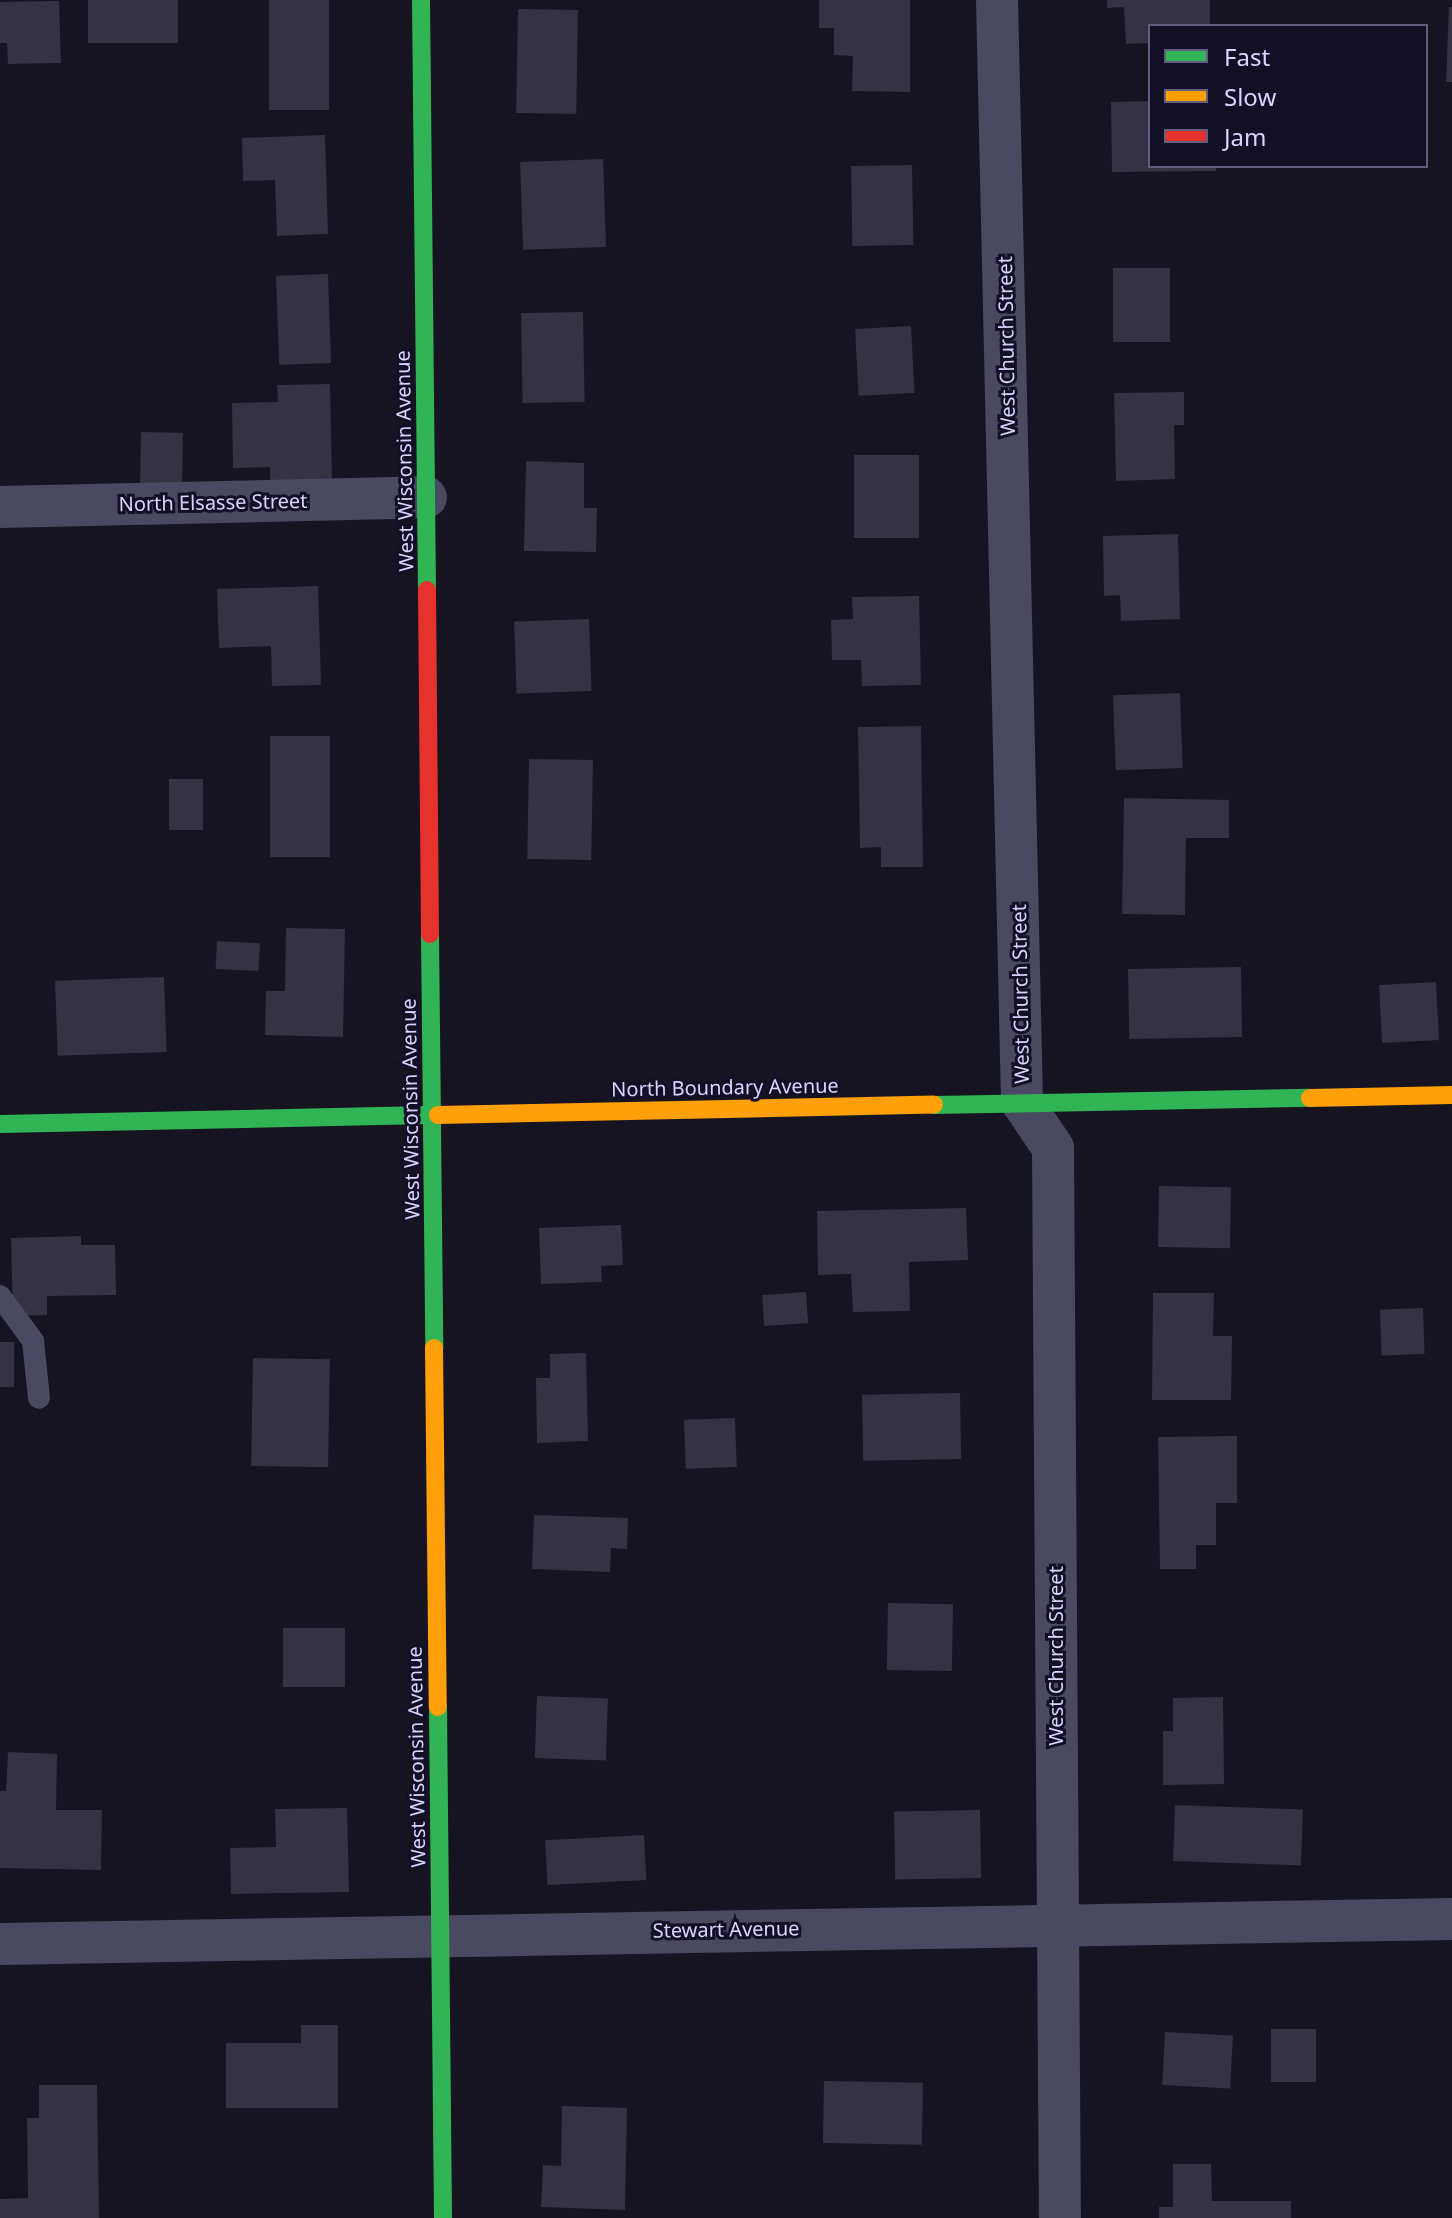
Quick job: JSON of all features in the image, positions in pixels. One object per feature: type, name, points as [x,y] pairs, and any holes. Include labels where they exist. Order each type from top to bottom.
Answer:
[{"type":"street","name":"West Wisconsin Avenue","points":[[421,0],[443,2218]]},
{"type":"street","name":"West Church Street","points":[[997,0],[1022,1102],[1053,1148],[1060,2218]]},
{"type":"street","name":"North Elsasse Street","points":[[0,507],[426,497]]},
{"type":"street","name":"North Boundary Avenue","points":[[0,1124],[1452,1095]]},
{"type":"street","name":"Stewart Avenue","points":[[0,1944],[1056,1922],[1452,1919]]},
{"type":"lane","points":[[0,1296],[33,1341],[39,1398]]},
{"type":"building","points":[[88,0],[178,0],[178,43],[88,43]]},
{"type":"building","points":[[269,0],[329,0],[329,110],[269,110]]},
{"type":"building","points":[[819,0],[910,0],[910,92],[852,91],[853,56],[834,55],[834,28],[819,28]]},
{"type":"building","points":[[1107,0],[1210,0],[1210,24],[1148,24],[1148,43],[1126,44],[1124,7],[1107,8]]},
{"type":"building","points":[[59,1],[61,63],[8,64],[7,43],[0,43],[0,2]]},
{"type":"building","points":[[1449,7],[1452,7],[1452,82],[1446,82]]},
{"type":"building","points":[[518,9],[578,10],[576,114],[516,113]]},
{"type":"building","points":[[1148,101],[1148,168],[1216,168],[1216,171],[1112,172],[1111,102]]},
{"type":"building","points":[[325,135],[328,234],[277,236],[275,180],[243,181],[242,138]]},
{"type":"building","points":[[603,159],[606,247],[523,250],[520,162]]},
{"type":"building","points":[[912,165],[913,245],[852,246],[851,166]]},
{"type":"building","points":[[1113,268],[1170,268],[1170,342],[1113,342]]},
{"type":"building","points":[[328,274],[331,363],[279,365],[276,276]]},
{"type":"building","points":[[583,312],[585,402],[523,403],[521,313]]},
{"type":"building","points":[[911,326],[915,393],[859,396],[855,329]]},
{"type":"building","points":[[330,384],[332,481],[270,483],[270,467],[233,468],[232,403],[278,402],[277,385]]},
{"type":"building","points":[[1184,392],[1184,425],[1174,425],[1175,479],[1116,481],[1114,393]]},
{"type":"building","points":[[141,432],[183,433],[182,485],[140,484]]},
{"type":"building","points":[[854,455],[919,455],[919,538],[854,538]]},
{"type":"building","points":[[526,461],[584,463],[584,508],[597,508],[596,552],[524,551]]},
{"type":"building","points":[[1178,534],[1180,619],[1121,621],[1120,595],[1104,596],[1103,536]]},
{"type":"building","points":[[318,586],[321,685],[272,686],[271,646],[219,648],[217,589]]},
{"type":"building","points":[[919,596],[921,685],[862,686],[861,660],[832,660],[831,620],[853,619],[852,597]]},
{"type":"building","points":[[589,619],[592,691],[517,694],[514,622]]},
{"type":"building","points":[[1180,693],[1183,768],[1116,770],[1113,695]]},
{"type":"building","points":[[921,726],[923,867],[881,867],[881,847],[860,848],[858,727]]},
{"type":"building","points":[[270,736],[330,736],[330,857],[270,857]]},
{"type":"building","points":[[529,759],[593,760],[591,860],[527,859]]},
{"type":"building","points":[[169,779],[203,779],[203,830],[169,830]]},
{"type":"building","points":[[1124,798],[1229,800],[1229,838],[1186,838],[1185,915],[1122,914]]},
{"type":"building","points":[[286,928],[345,929],[343,1037],[265,1035],[266,991],[285,991]]},
{"type":"building","points":[[217,941],[260,943],[258,971],[216,969]]},
{"type":"building","points":[[1241,967],[1242,1037],[1129,1039],[1128,969]]},
{"type":"building","points":[[164,977],[167,1052],[58,1056],[55,981]]},
{"type":"building","points":[[1436,982],[1439,1040],[1382,1043],[1379,985]]},
{"type":"building","points":[[1159,1186],[1231,1187],[1230,1248],[1158,1247]]},
{"type":"building","points":[[966,1208],[968,1260],[909,1262],[910,1311],[853,1312],[851,1274],[818,1275],[817,1211]]},
{"type":"building","points":[[621,1225],[623,1265],[601,1266],[602,1282],[541,1284],[539,1228]]},
{"type":"building","points":[[81,1236],[81,1245],[115,1245],[116,1295],[47,1296],[47,1315],[13,1316],[11,1238]]},
{"type":"building","points":[[806,1292],[808,1323],[764,1326],[762,1295]]},
{"type":"building","points":[[1153,1293],[1214,1293],[1213,1336],[1232,1336],[1231,1400],[1152,1400]]},
{"type":"building","points":[[1423,1308],[1425,1354],[1382,1355],[1380,1310]]},
{"type":"building","points":[[0,1342],[14,1342],[14,1387],[0,1387]]},
{"type":"building","points":[[586,1353],[588,1441],[537,1443],[536,1378],[550,1378],[550,1354]]},
{"type":"building","points":[[253,1358],[330,1359],[328,1467],[251,1466]]},
{"type":"building","points":[[960,1393],[961,1459],[863,1461],[862,1395]]},
{"type":"building","points":[[735,1418],[737,1467],[686,1469],[684,1420]]},
{"type":"building","points":[[1237,1436],[1237,1503],[1216,1503],[1216,1545],[1196,1545],[1196,1569],[1160,1569],[1158,1437]]},
{"type":"building","points":[[534,1515],[628,1518],[627,1549],[611,1548],[610,1572],[532,1569]]},
{"type":"building","points":[[888,1603],[953,1604],[952,1671],[887,1670]]},
{"type":"building","points":[[283,1628],[345,1628],[345,1687],[283,1687]]},
{"type":"building","points":[[537,1696],[608,1698],[606,1760],[535,1758]]},
{"type":"building","points":[[1223,1697],[1224,1784],[1163,1785],[1163,1731],[1173,1731],[1173,1698]]},
{"type":"building","points":[[8,1752],[57,1754],[56,1810],[102,1810],[101,1870],[0,1868],[0,1791],[6,1791]]},
{"type":"building","points":[[1175,1805],[1303,1809],[1301,1865],[1173,1861]]},
{"type":"building","points":[[347,1808],[349,1892],[231,1894],[230,1848],[276,1847],[275,1809]]},
{"type":"building","points":[[980,1810],[981,1878],[895,1879],[894,1812]]},
{"type":"building","points":[[644,1835],[646,1880],[547,1885],[545,1840]]},
{"type":"building","points":[[301,2025],[338,2025],[338,2108],[226,2108],[226,2043],[301,2043]]},
{"type":"building","points":[[1271,2029],[1316,2029],[1316,2082],[1271,2082]]},
{"type":"building","points":[[1165,2032],[1233,2036],[1230,2088],[1162,2085]]},
{"type":"building","points":[[824,2081],[923,2083],[922,2145],[823,2143]]},
{"type":"building","points":[[39,2085],[97,2085],[99,2218],[0,2218],[0,2199],[28,2198],[27,2118],[39,2118]]},
{"type":"building","points":[[562,2106],[627,2108],[625,2210],[541,2207],[543,2165],[561,2166]]},
{"type":"building","points":[[1173,2164],[1211,2164],[1212,2201],[1291,2201],[1291,2218],[1159,2218],[1159,2207],[1173,2207]]},
{"type":"traffic: fast","points":[[421,0],[427,590]]},
{"type":"traffic: fast","points":[[430,934],[434,1348]]},
{"type":"traffic: fast","points":[[934,1105],[1310,1098]]},
{"type":"traffic: fast","points":[[0,1124],[438,1115]]},
{"type":"traffic: fast","points":[[438,1707],[443,2218]]},
{"type":"traffic: slow","points":[[1310,1098],[1452,1095]]},
{"type":"traffic: slow","points":[[438,1115],[934,1105]]},
{"type":"traffic: slow","points":[[434,1348],[438,1707]]},
{"type":"traffic: jam","points":[[427,590],[430,934]]}]
